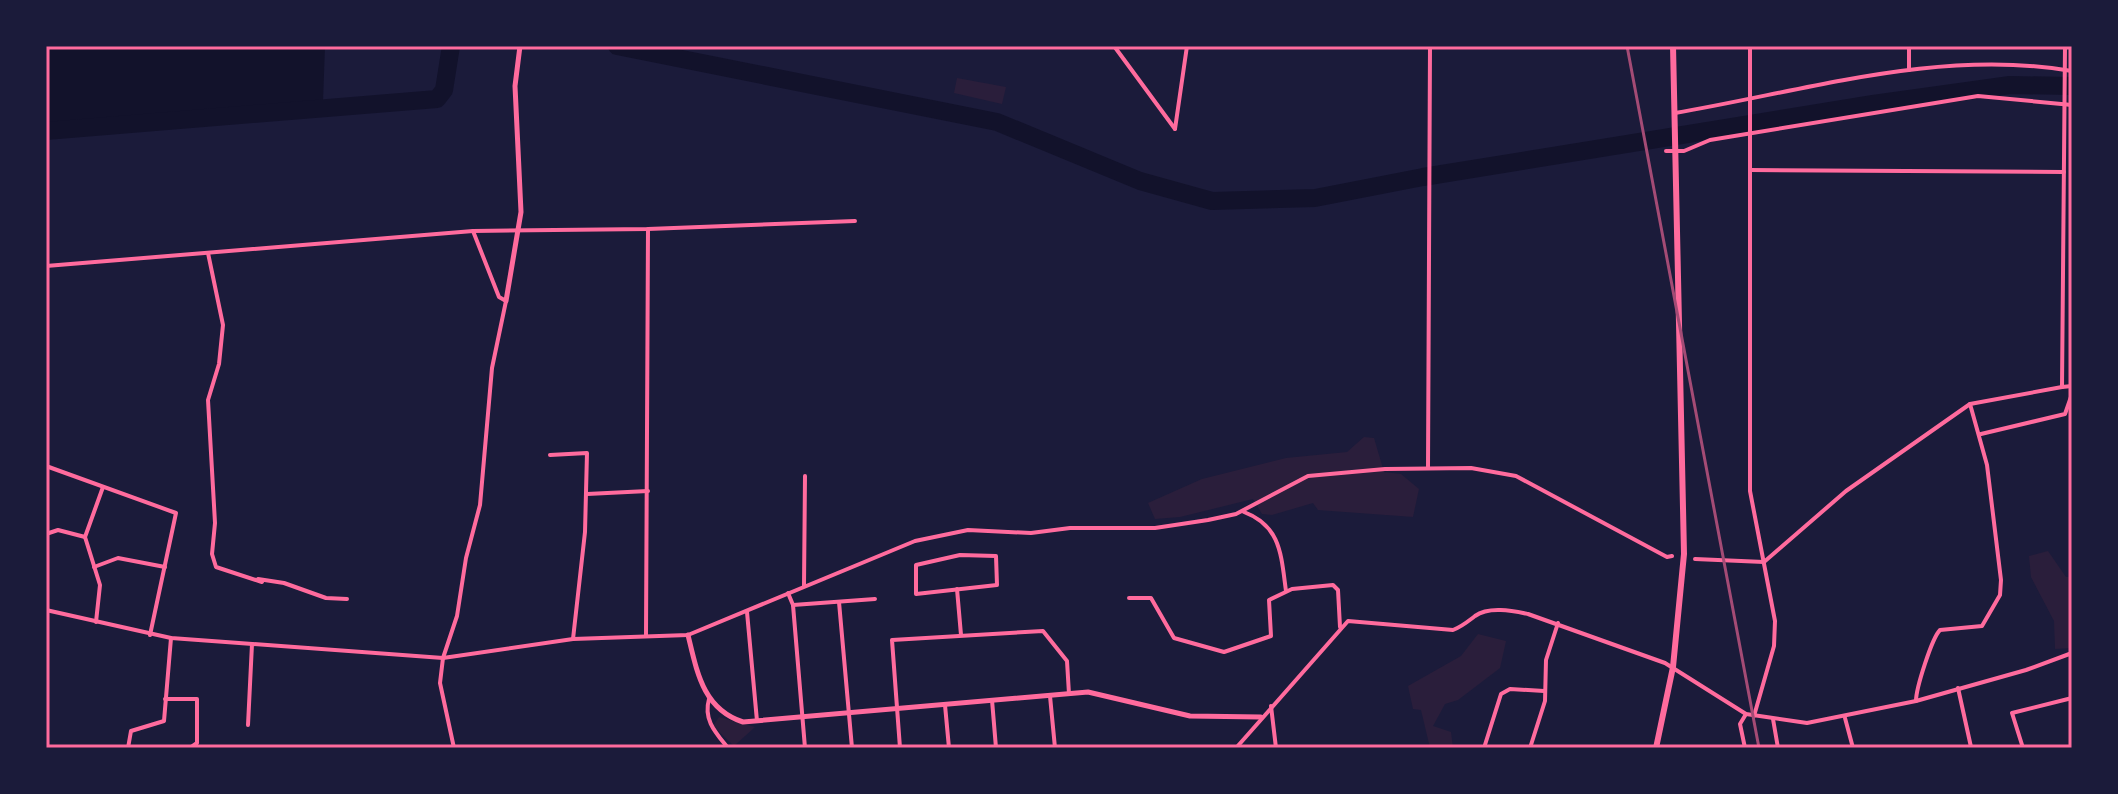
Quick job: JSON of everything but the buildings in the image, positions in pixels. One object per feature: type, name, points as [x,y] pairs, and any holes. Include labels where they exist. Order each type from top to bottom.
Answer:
[{"type":"main road","points":[[1656,748],[1673,667],[1684,540],[1673,46]]},
{"type":"street","points":[[454,748],[440,683],[443,658],[457,616],[466,558],[480,505],[492,368],[518,230],[521,181],[515,86],[520,46]]},
{"type":"street","points":[[1114,46],[1175,129],[1187,46]]},
{"type":"street","points":[[1428,468],[1430,46]]},
{"type":"street","points":[[1750,46],[1750,491],[1776,638],[1754,716]]},
{"type":"street","points":[[1909,46],[1909,70]]},
{"type":"street","points":[[2062,387],[2065,46]]},
{"type":"street","points":[[1675,113],[1909,70],[1972,67],[2072,71]]},
{"type":"street","points":[[1666,151],[1676,151],[1710,140],[1978,96],[2072,105]]},
{"type":"street","points":[[1750,170],[2064,172]]},
{"type":"street","points":[[46,266],[473,231],[648,229],[855,221]]},
{"type":"street","points":[[646,636],[648,229]]},
{"type":"street","points":[[473,231],[499,297],[506,301]]},
{"type":"street","points":[[208,253],[223,325],[219,364],[208,400],[215,523],[212,554],[216,567],[262,582]]},
{"type":"street","points":[[1695,559],[1764,562],[1846,491],[1970,404],[2072,386]]},
{"type":"street","points":[[1981,434],[2065,414],[2072,394]]},
{"type":"street","points":[[1916,701],[1916,686],[1931,654],[1935,635],[1940,630],[1982,626],[2000,595],[1996,529],[1981,434],[1970,404]]},
{"type":"street","points":[[550,455],[587,453],[587,494],[573,639]]},
{"type":"street","points":[[46,466],[176,513],[150,635]]},
{"type":"street","points":[[46,610],[171,638],[443,658],[573,639],[688,635],[915,541],[968,530],[1031,533],[1070,528],[1155,528],[1242,511],[1308,476],[1428,468],[1478,468],[1516,476],[1667,557],[1672,556]]},
{"type":"street","points":[[804,586],[805,476]]},
{"type":"street","points":[[96,622],[100,585],[85,537],[103,487]]},
{"type":"street","points":[[587,494],[648,491]]},
{"type":"street","points":[[1242,511],[1259,518],[1275,534],[1286,591]]},
{"type":"street","points":[[46,534],[58,530],[85,537]]},
{"type":"street","points":[[960,555],[996,556],[997,585],[957,589],[916,594],[916,565],[960,555]]},
{"type":"street","points":[[94,567],[118,558],[166,567]]},
{"type":"street","points":[[255,580],[265,578],[326,598],[347,599]]},
{"type":"street","points":[[1129,598],[1151,598],[1174,638],[1224,652],[1271,636],[1267,602],[1286,591],[1333,585],[1338,590],[1340,629]]},
{"type":"street","points":[[957,589],[961,635]]},
{"type":"street","points":[[788,593],[793,605],[805,748]]},
{"type":"street","points":[[793,605],[875,599]]},
{"type":"street","points":[[839,602],[852,748]]},
{"type":"street","points":[[1236,748],[1348,621],[1453,630],[1466,625],[1476,615],[1503,610],[1558,623],[1673,667],[1746,714],[1807,723],[1845,718],[1916,701],[2026,670],[2072,653]]},
{"type":"street","points":[[747,612],[758,722]]},
{"type":"street","points":[[1530,748],[1544,691],[1546,660],[1558,623]]},
{"type":"street","points":[[900,748],[892,640],[1043,631],[1067,661],[1069,694]]},
{"type":"street","points":[[688,635],[699,680],[709,699],[732,719],[758,722],[1095,692],[1190,716],[1261,717]]},
{"type":"street","points":[[128,748],[131,731],[164,721],[171,638]]},
{"type":"street","points":[[248,725],[252,644]]},
{"type":"street","points":[[1958,688],[1971,747],[1968,748]]},
{"type":"street","points":[[1484,748],[1501,694],[1510,689],[1544,691]]},
{"type":"street","points":[[1050,696],[1055,748]]},
{"type":"street","points":[[2023,748],[2012,713],[2072,698]]},
{"type":"street","points":[[165,699],[197,699],[197,743],[190,748]]},
{"type":"street","points":[[709,699],[706,708],[710,726],[728,748]]},
{"type":"street","points":[[992,700],[996,748]]},
{"type":"street","points":[[945,705],[949,748]]},
{"type":"street","points":[[1271,706],[1276,748]]},
{"type":"street","points":[[1745,748],[1740,724],[1746,714]]},
{"type":"street","points":[[1845,718],[1853,748]]},
{"type":"street","points":[[1773,719],[1778,748]]},
{"type":"street","points":[[2045,748],[2060,748]]},
{"type":"shaded area","points":[[46,46],[325,46],[323,102],[46,126]]},
{"type":"shaded area","points":[[957,78],[1006,87],[1002,104],[954,93]]},
{"type":"shaded area","points":[[1364,437],[1374,438],[1384,472],[1401,474],[1419,489],[1413,517],[1318,510],[1313,503],[1272,515],[1262,514],[1253,499],[1180,517],[1155,519],[1148,503],[1202,479],[1286,458],[1347,452]]},
{"type":"shaded area","points":[[2048,551],[2066,577],[2072,577],[2072,648],[2055,649],[2054,621],[2031,577],[2029,556]]},
{"type":"shaded area","points":[[1478,634],[1506,641],[1500,668],[1458,700],[1445,704],[1433,726],[1451,732],[1453,748],[1430,748],[1421,710],[1413,709],[1408,686],[1461,656]]},
{"type":"shaded area","points":[[719,717],[755,727],[734,746],[713,726]]},
{"type":"waterway","points":[[46,131],[437,99],[444,90],[451,46]]},
{"type":"waterway","points":[[617,46],[997,122],[1140,181],[1212,201],[1315,198],[1423,177],[1873,104],[2010,85],[2072,86]]},
{"type":"railway","points":[[1627,46],[1759,748]]}]
